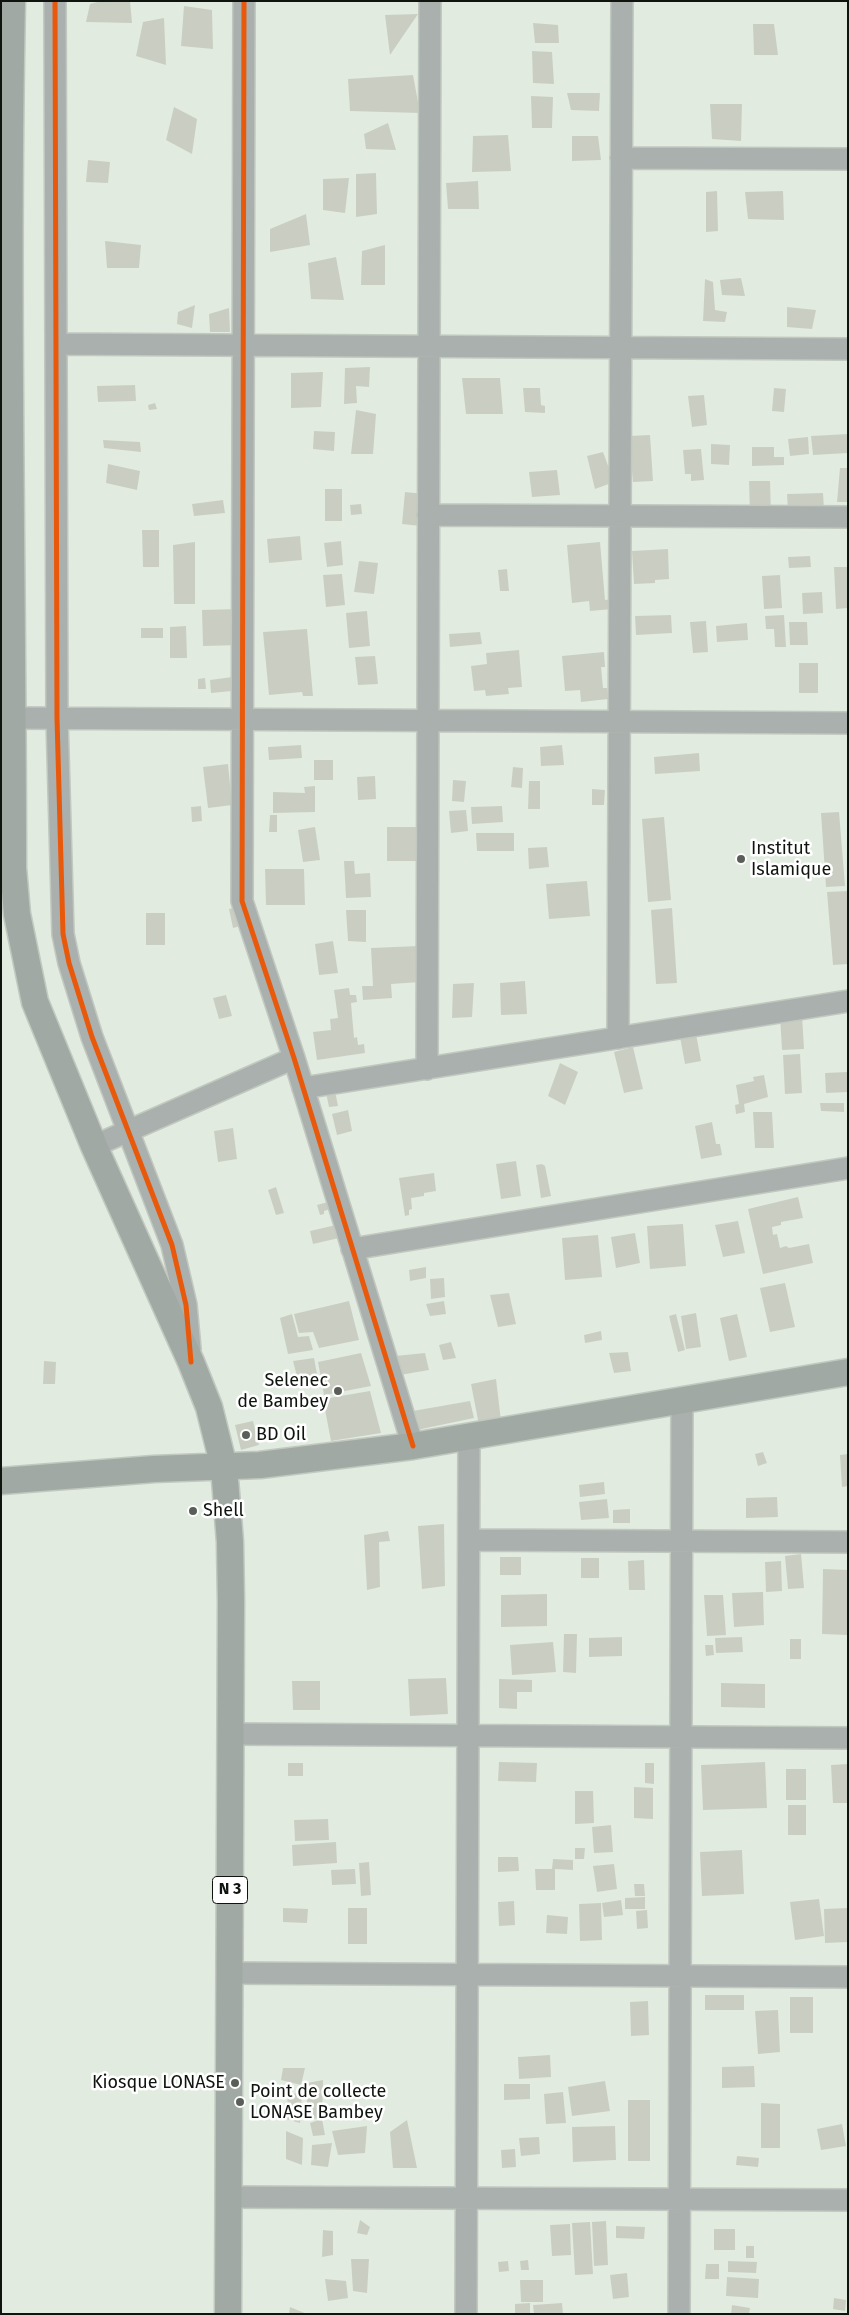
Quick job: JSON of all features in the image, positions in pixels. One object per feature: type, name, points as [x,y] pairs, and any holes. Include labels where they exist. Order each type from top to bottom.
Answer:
[{"type":"main road","name":"N 3","points":[[12,1],[9,181],[13,718],[12,868],[24,955],[35,1002],[94,1146],[191,1362],[209,1407],[224,1467],[230,1542],[231,1734],[228,2314]]},
{"type":"main road","points":[[1,1481],[154,1469],[260,1465],[413,1446],[848,1372]]},
{"type":"street","points":[[55,1],[57,718],[63,934],[69,963],[92,1036],[172,1245],[186,1305],[191,1362]]},
{"type":"street","points":[[244,1],[242,901],[294,1058],[413,1446]]},
{"type":"street","points":[[427,1069],[430,1]]},
{"type":"street","points":[[618,1038],[622,1]]},
{"type":"street","points":[[621,158],[848,159]]},
{"type":"street","points":[[56,344],[848,349]]},
{"type":"street","points":[[428,515],[848,518]]},
{"type":"street","points":[[13,718],[848,723]]},
{"type":"street","points":[[303,1088],[848,1001]]},
{"type":"street","points":[[94,1146],[294,1058]]},
{"type":"street","points":[[352,1249],[848,1168]]},
{"type":"street","points":[[679,2314],[682,1401]]},
{"type":"street","points":[[466,2314],[469,1435]]},
{"type":"street","points":[[469,1540],[848,1542]]},
{"type":"street","points":[[231,1734],[848,1738]]},
{"type":"street","points":[[230,1973],[848,1977]]},
{"type":"street","points":[[228,2197],[848,2200]]},
{"type":"building","points":[[101,1],[130,1],[132,23],[86,22],[90,4]]},
{"type":"building","points":[[184,6],[212,10],[213,49],[181,46]]},
{"type":"building","points":[[418,14],[390,55],[385,15]]},
{"type":"building","points":[[164,18],[166,65],[136,56],[143,22]]},
{"type":"building","points":[[533,23],[558,25],[559,43],[535,43]]},
{"type":"building","points":[[753,24],[774,24],[778,55],[754,55]]},
{"type":"building","points":[[532,51],[552,52],[554,84],[533,83]]},
{"type":"building","points":[[413,75],[420,113],[350,111],[348,79]]},
{"type":"building","points":[[567,93],[600,93],[599,111],[571,110]]},
{"type":"building","points":[[531,96],[553,97],[552,128],[532,128]]},
{"type":"building","points":[[710,104],[742,104],[741,141],[712,139]]},
{"type":"building","points":[[174,107],[197,119],[192,154],[166,140]]},
{"type":"building","points":[[388,123],[396,150],[366,149],[364,134]]},
{"type":"building","points":[[508,135],[511,171],[472,172],[473,136]]},
{"type":"building","points":[[572,136],[598,136],[601,160],[572,161]]},
{"type":"building","points":[[88,160],[110,162],[108,183],[86,182]]},
{"type":"building","points":[[376,173],[377,214],[356,217],[356,174]]},
{"type":"building","points":[[349,178],[345,213],[323,210],[323,179]]},
{"type":"building","points":[[478,181],[479,209],[448,209],[446,183]]},
{"type":"building","points":[[717,191],[718,231],[706,232],[706,192]]},
{"type":"building","points":[[783,191],[784,220],[748,219],[745,192]]},
{"type":"building","points":[[306,214],[310,245],[270,252],[270,229]]},
{"type":"building","points":[[105,241],[141,245],[139,268],[107,268]]},
{"type":"building","points":[[385,245],[385,285],[361,285],[362,251]]},
{"type":"building","points":[[336,257],[344,300],[311,299],[308,263]]},
{"type":"building","points":[[741,278],[745,296],[722,295],[720,280]]},
{"type":"building","points":[[705,279],[713,282],[715,310],[727,312],[725,322],[703,321]]},
{"type":"building","points":[[195,305],[192,328],[177,324],[178,312]]},
{"type":"building","points":[[787,307],[816,310],[812,329],[787,327]]},
{"type":"building","points":[[229,308],[230,332],[210,332],[209,314]]},
{"type":"building","points":[[370,367],[369,387],[356,386],[357,403],[344,404],[345,368]]},
{"type":"building","points":[[323,372],[321,407],[291,408],[291,373]]},
{"type":"building","points":[[462,378],[500,378],[503,414],[466,414]]},
{"type":"building","points":[[135,385],[136,401],[98,402],[97,386]]},
{"type":"building","points":[[523,388],[540,388],[541,405],[545,406],[545,413],[525,412]]},
{"type":"building","points":[[774,388],[786,389],[784,412],[772,411]]},
{"type":"building","points":[[704,395],[707,425],[692,427],[688,396]]},
{"type":"building","points":[[155,403],[157,409],[149,410],[148,405]]},
{"type":"building","points":[[356,410],[376,414],[373,454],[351,454]]},
{"type":"building","points":[[314,431],[335,432],[334,451],[313,449]]},
{"type":"building","points":[[848,434],[848,453],[813,455],[811,436]]},
{"type":"building","points":[[650,435],[653,481],[633,482],[629,436]]},
{"type":"building","points":[[808,437],[809,454],[790,456],[788,439]]},
{"type":"building","points":[[103,440],[140,442],[141,452],[104,448]]},
{"type":"building","points":[[711,444],[730,445],[729,465],[711,464]]},
{"type":"building","points":[[752,447],[774,447],[774,457],[784,457],[784,465],[752,466]]},
{"type":"building","points":[[701,449],[704,480],[691,481],[691,474],[685,474],[683,450]]},
{"type":"building","points":[[603,452],[614,482],[595,489],[587,456]]},
{"type":"building","points":[[108,464],[140,471],[137,490],[106,483]]},
{"type":"building","points":[[840,468],[848,468],[848,502],[837,502]]},
{"type":"building","points":[[557,470],[560,495],[532,497],[529,472]]},
{"type":"building","points":[[749,481],[770,481],[771,515],[750,515]]},
{"type":"building","points":[[325,489],[342,489],[342,521],[325,521]]},
{"type":"building","points":[[405,492],[424,494],[421,526],[402,524]]},
{"type":"building","points":[[823,493],[824,510],[788,511],[787,494]]},
{"type":"building","points":[[223,500],[225,513],[194,516],[192,504]]},
{"type":"building","points":[[361,504],[362,514],[351,515],[350,505]]},
{"type":"building","points":[[142,530],[159,530],[159,567],[143,567]]},
{"type":"building","points":[[300,536],[302,560],[269,563],[267,539]]},
{"type":"building","points":[[341,541],[343,565],[327,567],[324,543]]},
{"type":"building","points":[[195,542],[195,604],[174,604],[173,545]]},
{"type":"building","points":[[600,542],[605,600],[612,599],[612,609],[590,611],[589,601],[572,603],[567,545]]},
{"type":"building","points":[[668,549],[669,579],[655,580],[655,583],[634,584],[632,551]]},
{"type":"building","points":[[810,556],[811,567],[789,568],[788,557]]},
{"type":"building","points":[[359,561],[378,563],[374,594],[354,592]]},
{"type":"building","points":[[834,567],[848,567],[848,608],[836,609]]},
{"type":"building","points":[[507,569],[509,591],[500,591],[498,570]]},
{"type":"building","points":[[342,574],[345,605],[326,607],[323,575]]},
{"type":"building","points":[[780,575],[782,608],[764,609],[762,576]]},
{"type":"building","points":[[822,592],[823,613],[803,614],[802,593]]},
{"type":"building","points":[[238,609],[240,645],[203,646],[202,610]]},
{"type":"building","points":[[367,611],[370,646],[349,648],[346,613]]},
{"type":"building","points":[[671,615],[672,633],[636,635],[635,616]]},
{"type":"building","points":[[784,615],[786,647],[775,647],[774,629],[766,629],[765,616]]},
{"type":"building","points":[[706,621],[708,652],[693,653],[690,622]]},
{"type":"building","points":[[789,622],[807,622],[808,645],[790,645]]},
{"type":"building","points":[[747,623],[748,640],[717,642],[716,626]]},
{"type":"building","points":[[186,626],[187,658],[170,658],[170,627]]},
{"type":"building","points":[[141,628],[163,628],[163,638],[141,638]]},
{"type":"building","points":[[307,629],[313,696],[303,696],[302,692],[269,695],[263,632]]},
{"type":"building","points":[[480,632],[482,644],[450,647],[449,634]]},
{"type":"building","points":[[519,650],[522,687],[508,688],[509,694],[486,696],[485,690],[474,691],[471,666],[487,664],[486,653]]},
{"type":"building","points":[[604,652],[605,667],[601,667],[603,688],[607,688],[608,699],[581,702],[580,690],[565,691],[562,656]]},
{"type":"building","points":[[375,656],[378,684],[358,685],[355,657]]},
{"type":"building","points":[[799,663],[818,663],[818,693],[799,693]]},
{"type":"building","points":[[240,676],[242,690],[211,693],[210,680]]},
{"type":"building","points":[[205,678],[206,689],[198,689],[198,679]]},
{"type":"building","points":[[301,745],[302,758],[269,760],[268,747]]},
{"type":"building","points":[[562,745],[564,765],[541,766],[540,747]]},
{"type":"building","points":[[699,753],[700,771],[655,774],[654,757]]},
{"type":"building","points":[[314,760],[333,760],[333,780],[314,780]]},
{"type":"building","points":[[228,764],[232,805],[208,808],[203,767]]},
{"type":"building","points":[[513,767],[523,768],[522,788],[511,787]]},
{"type":"building","points":[[375,776],[376,799],[358,800],[357,777]]},
{"type":"building","points":[[453,780],[466,781],[464,802],[452,801]]},
{"type":"building","points":[[529,781],[540,781],[540,809],[528,809]]},
{"type":"building","points":[[315,786],[315,812],[273,813],[273,792],[305,793],[304,787]]},
{"type":"building","points":[[592,789],[605,790],[604,805],[592,805]]},
{"type":"building","points":[[201,806],[202,821],[192,822],[191,807]]},
{"type":"building","points":[[502,806],[503,822],[472,824],[471,807]]},
{"type":"building","points":[[466,810],[468,831],[451,833],[449,811]]},
{"type":"building","points":[[839,812],[845,886],[826,887],[821,813]]},
{"type":"building","points":[[270,815],[277,815],[277,832],[269,832]]},
{"type":"building","points":[[664,817],[671,900],[648,902],[642,819]]},
{"type":"building","points":[[315,827],[320,860],[303,862],[298,830]]},
{"type":"building","points":[[387,827],[422,827],[422,861],[387,861]]},
{"type":"building","points":[[476,833],[514,833],[514,851],[477,851]]},
{"type":"building","points":[[547,847],[549,867],[529,869],[528,848]]},
{"type":"building","points":[[344,861],[354,861],[355,874],[370,873],[371,897],[346,898]]},
{"type":"building","points":[[265,869],[304,869],[305,905],[266,905]]},
{"type":"building","points":[[587,881],[590,916],[549,919],[546,884]]},
{"type":"building","points":[[848,891],[848,964],[833,965],[827,892]]},
{"type":"building","points":[[240,906],[244,925],[233,928],[229,909]]},
{"type":"building","points":[[672,908],[677,983],[656,984],[651,910]]},
{"type":"building","points":[[346,910],[366,910],[366,942],[348,941]]},
{"type":"building","points":[[146,913],[165,913],[165,945],[146,945]]},
{"type":"building","points":[[333,941],[338,973],[319,975],[315,944]]},
{"type":"building","points":[[418,946],[420,982],[391,984],[392,998],[363,1000],[362,986],[373,986],[371,948]]},
{"type":"building","points":[[525,981],[527,1014],[501,1015],[500,983]]},
{"type":"building","points":[[474,983],[472,1017],[452,1018],[453,984]]},
{"type":"building","points":[[349,988],[350,995],[356,995],[357,1002],[351,1003],[354,1038],[357,1037],[358,1045],[364,1044],[365,1053],[317,1060],[313,1032],[331,1030],[330,1019],[338,1018],[334,990]]},
{"type":"building","points":[[226,995],[232,1016],[219,1019],[213,998]]},
{"type":"building","points":[[802,1015],[804,1049],[782,1050],[780,1016]]},
{"type":"building","points":[[696,1034],[701,1061],[685,1064],[680,1037]]},
{"type":"building","points":[[633,1047],[643,1089],[624,1093],[614,1052]]},
{"type":"building","points":[[800,1054],[802,1093],[785,1094],[783,1055]]},
{"type":"building","points":[[560,1063],[578,1072],[565,1105],[548,1096]]},
{"type":"building","points":[[848,1072],[848,1092],[826,1093],[825,1073]]},
{"type":"building","points":[[764,1075],[768,1097],[744,1104],[745,1112],[736,1114],[735,1105],[739,1104],[736,1085],[754,1081],[753,1077]]},
{"type":"building","points":[[334,1086],[338,1106],[329,1107],[325,1088]]},
{"type":"building","points":[[820,1103],[844,1103],[844,1112],[821,1111]]},
{"type":"building","points":[[348,1110],[352,1131],[337,1135],[332,1114]]},
{"type":"building","points":[[753,1112],[772,1112],[774,1148],[755,1148]]},
{"type":"building","points":[[712,1122],[716,1144],[720,1144],[722,1155],[701,1159],[695,1126]]},
{"type":"building","points":[[233,1128],[237,1159],[218,1162],[214,1131]]},
{"type":"building","points":[[516,1161],[521,1196],[501,1199],[496,1164]]},
{"type":"building","points":[[542,1164],[545,1166],[551,1196],[541,1198],[536,1165]]},
{"type":"building","points":[[434,1173],[436,1191],[424,1193],[424,1196],[411,1198],[412,1209],[409,1210],[409,1215],[405,1216],[399,1178]]},
{"type":"building","points":[[276,1187],[284,1213],[276,1215],[268,1190]]},
{"type":"building","points":[[798,1197],[803,1218],[781,1222],[781,1225],[772,1227],[773,1235],[777,1234],[780,1248],[809,1244],[813,1263],[763,1274],[748,1209]]},
{"type":"building","points":[[328,1202],[330,1209],[320,1215],[317,1205]]},
{"type":"building","points":[[738,1221],[745,1253],[723,1257],[715,1225]]},
{"type":"building","points":[[683,1224],[686,1266],[650,1269],[647,1226]]},
{"type":"building","points":[[336,1225],[339,1238],[313,1244],[310,1231]]},
{"type":"building","points":[[635,1233],[640,1263],[616,1268],[611,1237]]},
{"type":"building","points":[[598,1235],[602,1277],[565,1280],[562,1238]]},
{"type":"building","points":[[426,1267],[426,1278],[410,1281],[409,1270]]},
{"type":"building","points":[[444,1278],[445,1297],[431,1299],[430,1279]]},
{"type":"building","points":[[785,1283],[795,1327],[770,1332],[760,1288]]},
{"type":"building","points":[[509,1293],[516,1324],[498,1327],[490,1295]]},
{"type":"building","points":[[349,1301],[359,1340],[319,1348],[313,1332],[299,1333],[294,1314]]},
{"type":"building","points":[[444,1301],[446,1314],[430,1316],[426,1304]]},
{"type":"building","points":[[696,1313],[701,1347],[686,1349],[681,1316]]},
{"type":"building","points":[[292,1314],[298,1337],[309,1336],[313,1350],[288,1354],[280,1318]]},
{"type":"building","points":[[676,1314],[685,1350],[678,1352],[669,1316]]},
{"type":"building","points":[[737,1314],[747,1357],[729,1361],[720,1318]]},
{"type":"building","points":[[601,1331],[602,1340],[585,1343],[584,1335]]},
{"type":"building","points":[[451,1342],[456,1358],[443,1360],[439,1345]]},
{"type":"building","points":[[628,1352],[631,1371],[614,1373],[609,1353]]},
{"type":"building","points":[[361,1353],[371,1386],[324,1395],[318,1362]]},
{"type":"building","points":[[425,1353],[429,1370],[400,1375],[395,1356]]},
{"type":"building","points":[[314,1358],[319,1385],[300,1388],[293,1361]]},
{"type":"building","points":[[44,1361],[56,1362],[55,1384],[43,1384]]},
{"type":"building","points":[[496,1379],[501,1421],[479,1425],[471,1384]]},
{"type":"building","points":[[370,1391],[381,1433],[331,1441],[323,1399]]},
{"type":"building","points":[[470,1401],[474,1418],[412,1431],[407,1412]]},
{"type":"building","points":[[253,1421],[259,1445],[241,1450],[235,1425]]},
{"type":"building","points":[[763,1452],[767,1463],[758,1466],[755,1454]]},
{"type":"building","points":[[848,1454],[848,1486],[842,1487],[840,1455]]},
{"type":"building","points":[[604,1482],[605,1494],[580,1497],[579,1485]]},
{"type":"building","points":[[777,1497],[778,1517],[746,1518],[746,1498]]},
{"type":"building","points":[[607,1499],[609,1518],[581,1520],[579,1502]]},
{"type":"building","points":[[630,1509],[630,1523],[613,1523],[613,1510]]},
{"type":"building","points":[[444,1524],[445,1586],[422,1589],[418,1526]]},
{"type":"building","points":[[388,1531],[390,1541],[379,1542],[380,1587],[367,1590],[364,1535]]},
{"type":"building","points":[[801,1554],[804,1588],[788,1589],[785,1556]]},
{"type":"building","points":[[500,1557],[521,1557],[521,1575],[500,1575]]},
{"type":"building","points":[[581,1558],[599,1558],[599,1578],[581,1578]]},
{"type":"building","points":[[644,1560],[645,1590],[629,1590],[628,1561]]},
{"type":"building","points":[[781,1561],[782,1591],[766,1592],[765,1562]]},
{"type":"building","points":[[823,1569],[848,1570],[848,1635],[822,1634]]},
{"type":"building","points":[[763,1592],[764,1625],[734,1627],[732,1593]]},
{"type":"building","points":[[547,1594],[547,1626],[501,1627],[501,1595]]},
{"type":"building","points":[[704,1595],[723,1595],[726,1635],[707,1636]]},
{"type":"building","points":[[564,1634],[577,1634],[576,1673],[563,1672]]},
{"type":"building","points":[[622,1637],[622,1656],[589,1657],[589,1638]]},
{"type":"building","points":[[742,1637],[743,1652],[716,1653],[715,1638]]},
{"type":"building","points":[[790,1639],[801,1639],[801,1659],[790,1659]]},
{"type":"building","points":[[553,1642],[556,1672],[512,1675],[510,1645]]},
{"type":"building","points":[[705,1645],[713,1645],[714,1655],[706,1656]]},
{"type":"building","points":[[446,1678],[448,1714],[410,1716],[408,1679]]},
{"type":"building","points":[[499,1679],[532,1680],[532,1692],[517,1692],[517,1709],[499,1708]]},
{"type":"building","points":[[292,1681],[320,1681],[320,1710],[293,1710]]},
{"type":"building","points":[[721,1683],[765,1684],[765,1708],[721,1707]]},
{"type":"building","points":[[499,1762],[537,1763],[536,1782],[498,1781]]},
{"type":"building","points":[[765,1762],[767,1808],[703,1810],[701,1765]]},
{"type":"building","points":[[288,1763],[303,1763],[303,1776],[288,1776]]},
{"type":"building","points":[[645,1763],[654,1763],[654,1784],[645,1783]]},
{"type":"building","points":[[848,1764],[848,1803],[833,1803],[831,1765]]},
{"type":"building","points":[[786,1769],[806,1769],[806,1800],[786,1800]]},
{"type":"building","points":[[634,1787],[653,1788],[653,1819],[634,1818]]},
{"type":"building","points":[[575,1791],[593,1791],[594,1823],[575,1824]]},
{"type":"building","points":[[788,1805],[806,1805],[806,1835],[788,1835]]},
{"type":"building","points":[[328,1819],[329,1840],[295,1841],[294,1820]]},
{"type":"building","points":[[611,1825],[613,1852],[594,1853],[592,1827]]},
{"type":"building","points":[[336,1842],[337,1863],[293,1866],[292,1845]]},
{"type":"building","points":[[575,1848],[585,1848],[584,1859],[575,1859]]},
{"type":"building","points":[[742,1850],[744,1894],[702,1896],[700,1852]]},
{"type":"building","points":[[498,1857],[518,1857],[519,1871],[498,1872]]},
{"type":"building","points":[[553,1859],[573,1860],[573,1870],[555,1869],[555,1890],[536,1890],[535,1869],[552,1869]]},
{"type":"building","points":[[369,1862],[371,1895],[361,1896],[359,1863]]},
{"type":"building","points":[[614,1864],[617,1889],[597,1892],[593,1866]]},
{"type":"building","points":[[355,1869],[356,1884],[332,1885],[331,1870]]},
{"type":"building","points":[[634,1884],[644,1884],[645,1896],[635,1896]]},
{"type":"building","points":[[645,1897],[645,1909],[625,1909],[625,1898]]},
{"type":"building","points":[[819,1899],[824,1936],[795,1940],[790,1902]]},
{"type":"building","points":[[621,1900],[623,1915],[604,1917],[602,1903]]},
{"type":"building","points":[[514,1901],[515,1925],[499,1926],[498,1902]]},
{"type":"building","points":[[601,1903],[602,1940],[580,1941],[579,1904]]},
{"type":"building","points":[[283,1908],[308,1909],[307,1923],[283,1922]]},
{"type":"building","points":[[348,1908],[367,1908],[367,1944],[348,1944]]},
{"type":"building","points":[[848,1908],[848,1942],[825,1943],[824,1909]]},
{"type":"building","points":[[647,1910],[648,1928],[637,1929],[636,1911]]},
{"type":"building","points":[[547,1915],[568,1917],[567,1934],[546,1933]]},
{"type":"building","points":[[705,1995],[744,1995],[744,2010],[705,2010]]},
{"type":"building","points":[[790,1997],[813,1997],[813,2033],[790,2033]]},
{"type":"building","points":[[648,2001],[649,2035],[631,2036],[630,2002]]},
{"type":"building","points":[[778,2010],[780,2052],[758,2054],[755,2011]]},
{"type":"building","points":[[550,2055],[551,2077],[519,2079],[518,2057]]},
{"type":"building","points":[[754,2066],[755,2087],[722,2088],[722,2067]]},
{"type":"building","points":[[283,2068],[305,2068],[301,2085],[281,2080]]},
{"type":"building","points":[[323,2080],[322,2119],[307,2118],[307,2083]]},
{"type":"building","points":[[605,2081],[610,2111],[572,2116],[568,2087]]},
{"type":"building","points":[[504,2084],[530,2084],[530,2099],[504,2100]]},
{"type":"building","points":[[563,2092],[566,2123],[546,2124],[544,2094]]},
{"type":"building","points":[[302,2093],[300,2123],[286,2119],[288,2094]]},
{"type":"building","points":[[628,2100],[650,2100],[650,2161],[628,2161]]},
{"type":"building","points":[[761,2103],[780,2104],[780,2148],[761,2148]]},
{"type":"building","points":[[322,2119],[325,2135],[313,2136],[310,2123]]},
{"type":"building","points":[[407,2120],[417,2168],[393,2168],[390,2132]]},
{"type":"building","points":[[842,2124],[846,2146],[821,2150],[817,2129]]},
{"type":"building","points":[[367,2126],[365,2153],[338,2155],[332,2131]]},
{"type":"building","points":[[615,2126],[616,2160],[573,2162],[572,2127]]},
{"type":"building","points":[[286,2131],[303,2138],[302,2165],[286,2159]]},
{"type":"building","points":[[539,2137],[540,2154],[521,2156],[519,2138]]},
{"type":"building","points":[[332,2143],[328,2167],[311,2165],[312,2145]]},
{"type":"building","points":[[515,2149],[516,2167],[502,2168],[501,2150]]},
{"type":"building","points":[[737,2156],[759,2158],[758,2167],[736,2165]]},
{"type":"building","points":[[360,2220],[370,2227],[367,2235],[357,2233]]},
{"type":"building","points":[[606,2221],[608,2265],[594,2266],[592,2222]]},
{"type":"building","points":[[590,2222],[593,2274],[575,2275],[572,2223]]},
{"type":"building","points":[[570,2224],[571,2255],[552,2256],[550,2225]]},
{"type":"building","points":[[616,2226],[645,2227],[644,2239],[616,2238]]},
{"type":"building","points":[[714,2229],[735,2229],[735,2250],[714,2250]]},
{"type":"building","points":[[323,2230],[333,2231],[333,2255],[322,2257]]},
{"type":"building","points":[[746,2246],[754,2246],[754,2258],[746,2258]]},
{"type":"building","points":[[351,2259],[369,2259],[367,2293],[353,2291]]},
{"type":"building","points":[[528,2260],[529,2270],[521,2270],[520,2261]]},
{"type":"building","points":[[508,2261],[509,2271],[499,2272],[498,2262]]},
{"type":"building","points":[[728,2261],[757,2262],[756,2273],[728,2272]]},
{"type":"building","points":[[706,2264],[719,2264],[719,2279],[705,2279]]},
{"type":"building","points":[[627,2273],[629,2297],[613,2299],[610,2275]]},
{"type":"building","points":[[727,2277],[759,2279],[758,2298],[726,2296]]},
{"type":"building","points":[[325,2279],[346,2281],[348,2298],[328,2301]]},
{"type":"building","points":[[520,2280],[543,2280],[543,2302],[521,2302]]},
{"type":"building","points":[[834,2298],[846,2300],[845,2311],[833,2309]]},
{"type":"building","points":[[530,2303],[530,2314],[515,2314],[515,2304]]},
{"type":"building","points":[[562,2303],[563,2314],[534,2314],[533,2305]]},
{"type":"building","points":[[732,2305],[750,2308],[749,2314],[731,2314]]},
{"type":"building","points":[[290,2307],[307,2314],[289,2314]]},
{"type":"cycle path","points":[[55,1],[57,718],[63,934],[69,963],[92,1037],[172,1245],[186,1305],[191,1362]]},
{"type":"cycle path","points":[[244,1],[242,901],[294,1058],[413,1446]]},
{"type":"place","name":"Institut Islamique","points":[[741,859]]},
{"type":"place","name":"Selenec de Bambey","points":[[338,1391]]},
{"type":"place","name":"BD Oil","points":[[246,1435]]},
{"type":"place","name":"Shell","points":[[193,1511]]},
{"type":"place","name":"Kiosque LONASE","points":[[235,2083]]},
{"type":"place","name":"Point de collecte LONASE Bambey","points":[[240,2102]]}]
